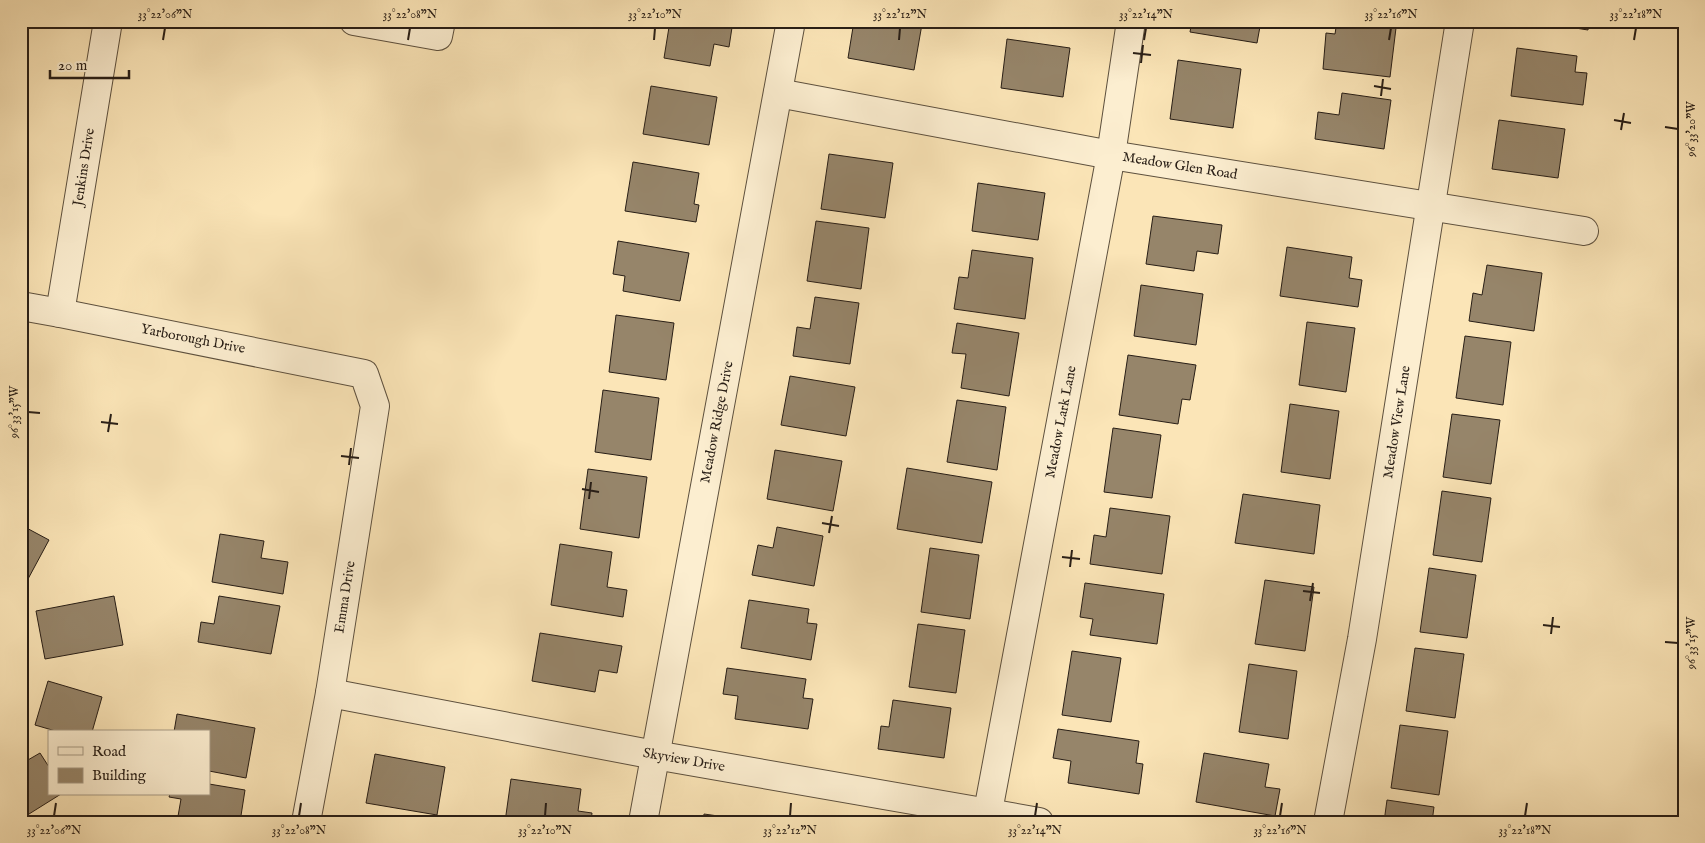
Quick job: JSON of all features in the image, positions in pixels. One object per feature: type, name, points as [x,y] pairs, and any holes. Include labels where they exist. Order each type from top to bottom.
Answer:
[{"type":"street","name":"Jenkins Drive","points":[[60,313],[108,21]]},
{"type":"street","points":[[354,21],[440,29]]},
{"type":"street","name":"Meadow Ridge Drive","points":[[643,822],[792,21]]},
{"type":"street","name":"Meadow Lark Lane","points":[[987,817],[1111,155],[1131,21]]},
{"type":"street","name":"Meadow View Lane","points":[[1328,822],[1362,639],[1460,21]]},
{"type":"street","name":"Meadow Glen Road","points":[[778,93],[1111,155],[1584,231]]},
{"type":"street","name":"Yarborough Drive","points":[[21,306],[364,374]]},
{"type":"street","name":"Emma Drive","points":[[306,822],[330,693],[375,406],[364,374]]},
{"type":"street","name":"Skyview Drive","points":[[330,693],[987,817],[1039,822]]},
{"type":"building","points":[[670,21],[733,21],[729,47],[714,44],[710,66],[664,58]]},
{"type":"building","points":[[854,21],[909,21],[922,24],[914,70],[848,58]]},
{"type":"building","points":[[1192,21],[1261,21],[1257,43],[1190,32]]},
{"type":"building","points":[[1337,21],[1396,28],[1390,77],[1323,69],[1326,33],[1335,34]]},
{"type":"building","points":[[1531,21],[1589,21],[1588,30]]},
{"type":"building","points":[[1007,39],[1070,48],[1063,97],[1001,88]]},
{"type":"building","points":[[1517,48],[1577,56],[1575,72],[1587,73],[1583,105],[1511,96]]},
{"type":"building","points":[[1178,60],[1241,69],[1233,128],[1170,119]]},
{"type":"building","points":[[651,86],[717,97],[709,145],[643,134]]},
{"type":"building","points":[[1342,93],[1391,100],[1384,149],[1315,139],[1318,112],[1339,115]]},
{"type":"building","points":[[1499,120],[1565,129],[1558,178],[1492,169]]},
{"type":"building","points":[[829,154],[893,163],[885,218],[821,209]]},
{"type":"building","points":[[633,162],[699,173],[694,204],[699,205],[696,222],[625,211]]},
{"type":"building","points":[[978,183],[1045,193],[1038,240],[972,231]]},
{"type":"building","points":[[1153,216],[1222,225],[1218,254],[1197,251],[1194,271],[1146,264]]},
{"type":"building","points":[[816,221],[869,228],[861,289],[807,281]]},
{"type":"building","points":[[618,241],[689,253],[680,301],[623,291],[625,276],[613,274]]},
{"type":"building","points":[[1287,247],[1352,257],[1349,278],[1362,280],[1358,307],[1280,296]]},
{"type":"building","points":[[972,250],[1033,258],[1025,319],[954,309],[959,277],[968,278]]},
{"type":"building","points":[[1487,265],[1542,273],[1534,331],[1469,321],[1473,293],[1482,295]]},
{"type":"building","points":[[1141,285],[1203,294],[1196,345],[1134,336]]},
{"type":"building","points":[[815,297],[859,303],[850,364],[793,356],[797,327],[810,329]]},
{"type":"building","points":[[616,315],[674,323],[666,380],[609,372]]},
{"type":"building","points":[[1307,322],[1355,328],[1346,392],[1299,385]]},
{"type":"building","points":[[957,323],[1019,333],[1009,396],[961,388],[966,354],[952,353]]},
{"type":"building","points":[[1465,336],[1511,342],[1503,405],[1456,398]]},
{"type":"building","points":[[1128,355],[1196,365],[1190,400],[1182,399],[1178,424],[1119,415]]},
{"type":"building","points":[[790,376],[855,387],[846,436],[781,425]]},
{"type":"building","points":[[603,390],[659,398],[651,460],[595,452]]},
{"type":"building","points":[[957,400],[1006,407],[997,470],[947,462]]},
{"type":"building","points":[[1290,404],[1339,411],[1330,479],[1281,472]]},
{"type":"building","points":[[1452,414],[1500,420],[1491,484],[1443,477]]},
{"type":"building","points":[[1113,428],[1161,435],[1152,498],[1104,492]]},
{"type":"building","points":[[775,450],[842,461],[833,511],[767,499]]},
{"type":"building","points":[[907,468],[992,482],[982,543],[897,529]]},
{"type":"building","points":[[588,469],[647,477],[639,538],[580,529]]},
{"type":"building","points":[[1442,491],[1491,498],[1482,562],[1433,555]]},
{"type":"building","points":[[1243,494],[1320,505],[1314,554],[1235,543]]},
{"type":"building","points":[[1110,508],[1170,516],[1162,574],[1090,564],[1094,535],[1106,537]]},
{"type":"building","points":[[21,525],[49,540],[21,592]]},
{"type":"building","points":[[777,527],[823,536],[814,586],[752,575],[758,545],[773,548]]},
{"type":"building","points":[[220,534],[264,541],[261,558],[288,562],[283,594],[212,582]]},
{"type":"building","points":[[560,544],[612,552],[607,587],[627,590],[623,617],[551,605]]},
{"type":"building","points":[[930,548],[979,555],[970,619],[921,612]]},
{"type":"building","points":[[1429,568],[1476,575],[1467,638],[1420,632]]},
{"type":"building","points":[[1265,580],[1314,587],[1305,651],[1255,644]]},
{"type":"building","points":[[1085,583],[1164,594],[1157,644],[1090,635],[1093,619],[1080,617]]},
{"type":"building","points":[[114,596],[123,645],[45,659],[36,611]]},
{"type":"building","points":[[219,596],[280,606],[271,654],[198,642],[201,622],[214,624]]},
{"type":"building","points":[[749,600],[809,609],[807,623],[817,624],[811,660],[741,648]]},
{"type":"building","points":[[918,624],[965,630],[956,693],[909,687]]},
{"type":"building","points":[[540,633],[622,646],[617,673],[599,670],[595,692],[532,681]]},
{"type":"building","points":[[1415,648],[1464,654],[1455,718],[1406,711]]},
{"type":"building","points":[[1072,651],[1121,658],[1111,722],[1062,715]]},
{"type":"building","points":[[1249,664],[1297,671],[1288,739],[1239,732]]},
{"type":"building","points":[[727,668],[806,679],[803,698],[813,699],[808,729],[735,719],[738,696],[723,694]]},
{"type":"building","points":[[48,681],[102,697],[93,730],[52,730],[35,725]]},
{"type":"building","points":[[893,700],[951,708],[944,758],[878,749],[881,726],[889,727]]},
{"type":"building","points":[[177,714],[255,728],[246,778],[210,771],[210,730],[174,730]]},
{"type":"building","points":[[1400,725],[1448,731],[1439,795],[1391,788]]},
{"type":"building","points":[[1058,729],[1139,741],[1136,763],[1143,764],[1139,794],[1068,783],[1071,761],[1053,758]]},
{"type":"building","points":[[40,753],[48,765],[48,796],[58,796],[21,819],[21,764]]},
{"type":"building","points":[[1204,753],[1269,764],[1265,787],[1280,789],[1275,816],[1196,802]]},
{"type":"building","points":[[375,754],[445,767],[437,815],[366,803]]},
{"type":"building","points":[[511,779],[581,789],[578,811],[592,813],[591,822],[505,822]]},
{"type":"building","points":[[210,784],[245,790],[240,822],[177,822],[181,799],[169,797],[210,796]]},
{"type":"building","points":[[1387,800],[1434,807],[1432,822],[1384,822]]},
{"type":"building","points":[[704,814],[761,822],[703,822]]}]
